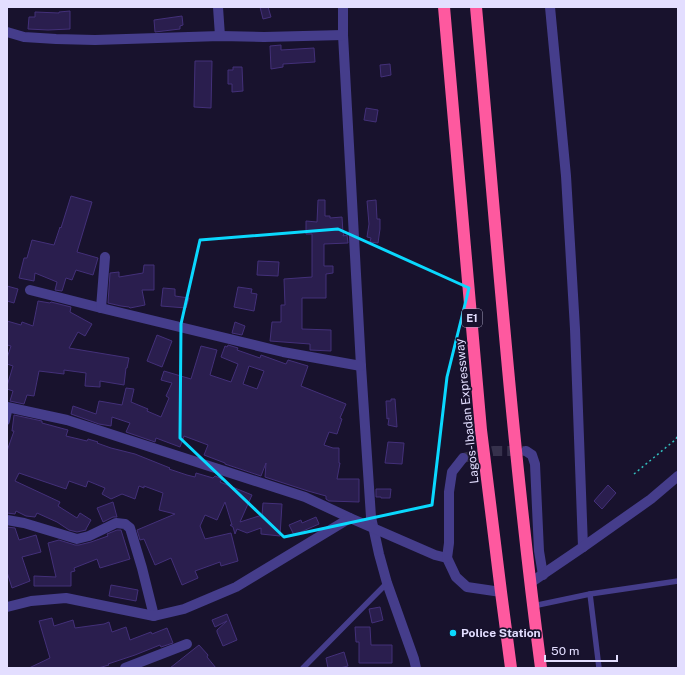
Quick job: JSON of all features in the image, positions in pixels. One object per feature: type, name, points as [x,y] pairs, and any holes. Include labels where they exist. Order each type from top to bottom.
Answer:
[{"type":"highway","name":"Lagos-Ibadan Expressway","points":[[444,7],[482,430],[511,668]]},
{"type":"highway","points":[[476,7],[513,425],[541,668]]},
{"type":"street","points":[[218,7],[220,36]]},
{"type":"street","points":[[343,7],[343,35],[361,366],[371,517],[378,554],[416,668]]},
{"type":"street","points":[[550,7],[566,176],[575,329],[583,547]]},
{"type":"street","points":[[7,32],[24,37],[95,40],[220,36],[264,37],[343,35]]},
{"type":"street","points":[[101,308],[105,257]]},
{"type":"street","points":[[30,290],[284,352],[361,366]]},
{"type":"street","points":[[8,408],[66,420],[305,497],[435,555],[447,558]]},
{"type":"street","points":[[526,451],[532,455],[534,464],[539,551],[543,575]]},
{"type":"street","points":[[463,458],[452,472],[447,558],[456,577],[467,588],[501,592]]},
{"type":"street","points":[[530,583],[650,499],[678,476]]},
{"type":"street","points":[[7,607],[31,601],[66,598],[154,616],[184,609],[236,587],[350,518]]},
{"type":"street","points":[[7,520],[24,523],[78,539],[89,536],[116,523],[125,524],[130,528],[154,616]]},
{"type":"street","points":[[125,668],[187,644]]},
{"type":"lane","points":[[7,422],[8,408]]},
{"type":"lane","points":[[533,606],[590,594],[678,581]]},
{"type":"lane","points":[[303,668],[387,583]]},
{"type":"lane","points":[[590,594],[599,668]]},
{"type":"path","points":[[634,474],[678,436]]},
{"type":"highlighted area","points":[[338,229],[469,288],[447,377],[432,505],[284,537],[180,438],[181,324],[200,240]]},
{"type":"building","points":[[260,7],[268,7],[271,17],[263,19]]},
{"type":"building","points":[[70,11],[70,29],[28,29],[29,17],[35,17],[35,12],[59,13]]},
{"type":"building","points":[[182,16],[183,25],[180,26],[180,29],[155,32],[154,20]]},
{"type":"building","points":[[281,45],[281,50],[314,48],[315,62],[283,64],[283,67],[271,69],[270,46]]},
{"type":"building","points":[[195,61],[212,61],[211,108],[194,107]]},
{"type":"building","points":[[390,64],[391,75],[381,77],[380,65]]},
{"type":"building","points":[[233,67],[242,67],[243,91],[232,92],[232,84],[228,84],[228,70],[233,70]]},
{"type":"building","points":[[366,108],[378,110],[376,122],[364,120]]},
{"type":"building","points":[[71,196],[92,202],[77,252],[98,258],[93,275],[76,270],[72,280],[66,278],[62,291],[55,290],[57,282],[35,273],[34,281],[19,278],[24,258],[27,258],[32,240],[54,245]]},
{"type":"building","points":[[318,200],[325,200],[325,216],[330,216],[330,218],[342,217],[343,236],[347,235],[348,243],[324,244],[324,266],[333,266],[333,273],[326,274],[326,298],[302,298],[302,329],[331,330],[331,351],[310,350],[310,344],[270,341],[272,322],[281,322],[281,305],[285,305],[284,279],[312,277],[312,234],[306,234],[306,221],[317,222]]},
{"type":"building","points":[[376,200],[377,219],[380,219],[378,243],[370,242],[371,238],[367,237],[369,224],[367,201]]},
{"type":"building","points":[[258,261],[279,262],[278,276],[257,275]]},
{"type":"building","points":[[144,265],[154,265],[154,290],[142,290],[145,305],[130,308],[108,303],[110,273],[119,272],[119,277],[143,273]]},
{"type":"building","points":[[7,286],[18,289],[14,303],[7,301]]},
{"type":"building","points":[[238,287],[252,289],[251,293],[257,294],[254,311],[234,307]]},
{"type":"building","points":[[163,288],[175,289],[175,296],[189,298],[186,308],[161,306]]},
{"type":"building","points":[[38,301],[51,302],[71,307],[70,312],[92,324],[85,336],[78,332],[69,348],[129,358],[124,385],[100,381],[100,387],[85,386],[86,373],[64,370],[64,374],[39,371],[34,396],[27,395],[24,404],[10,401],[13,391],[7,389],[7,386],[13,366],[7,364],[7,358],[11,346],[7,345],[7,321],[21,325],[22,322],[33,326]]},
{"type":"building","points":[[235,322],[245,326],[242,335],[232,333]]},
{"type":"building","points":[[157,335],[172,341],[162,367],[147,361]]},
{"type":"building","points":[[228,345],[238,348],[237,350],[260,358],[261,355],[286,364],[288,360],[308,366],[301,386],[346,404],[340,418],[342,419],[337,434],[329,432],[324,445],[339,448],[340,463],[337,479],[359,479],[359,502],[329,501],[326,499],[326,496],[265,477],[266,463],[261,476],[225,464],[204,455],[208,445],[184,436],[180,447],[156,438],[155,442],[126,432],[130,423],[112,417],[111,426],[99,424],[71,414],[73,406],[96,414],[99,401],[122,405],[126,388],[134,389],[131,402],[148,409],[147,411],[161,417],[169,398],[166,396],[172,383],[161,380],[164,371],[191,379],[201,346],[217,350],[210,375],[231,382],[238,364],[221,357],[225,346],[227,347]],"holes":[[[249,366],[264,371],[257,389],[243,384]]]},
{"type":"building","points":[[391,399],[395,399],[397,427],[388,425],[389,418],[387,419],[386,401],[391,401]]},
{"type":"building","points":[[14,415],[42,421],[42,423],[68,430],[66,436],[98,442],[97,443],[111,448],[135,454],[187,475],[195,477],[196,473],[213,478],[215,476],[222,479],[220,482],[252,495],[240,522],[262,515],[263,503],[282,504],[280,536],[261,534],[261,528],[247,533],[237,529],[235,534],[233,527],[230,525],[232,525],[225,502],[217,520],[205,515],[200,526],[205,539],[231,533],[238,561],[221,566],[220,562],[195,571],[198,578],[182,585],[171,558],[155,565],[144,539],[140,540],[137,530],[175,514],[159,510],[163,493],[144,486],[144,488],[139,486],[135,499],[122,494],[111,499],[102,494],[105,488],[88,481],[86,487],[69,481],[66,489],[19,473],[15,481],[60,502],[58,506],[77,518],[80,513],[91,520],[86,530],[77,532],[69,530],[57,522],[37,513],[35,517],[26,516],[16,511],[15,514],[7,513],[7,451],[14,431],[12,431]]},
{"type":"building","points":[[388,442],[404,443],[402,464],[385,463]]},
{"type":"building","points":[[608,485],[616,493],[602,509],[594,501]]},
{"type":"building","points":[[376,489],[391,489],[390,498],[376,497]]},
{"type":"building","points":[[113,502],[117,517],[113,517],[103,522],[97,508]]},
{"type":"building","points":[[316,517],[319,524],[294,535],[289,525],[301,520],[302,523]]},
{"type":"building","points":[[7,527],[15,528],[19,540],[36,535],[41,552],[22,557],[30,581],[12,588],[7,572]]},
{"type":"building","points":[[121,530],[130,559],[100,568],[97,559],[74,568],[75,571],[71,572],[71,586],[34,586],[34,576],[56,577],[48,543],[59,540],[79,545],[108,536],[107,534]]},
{"type":"building","points":[[111,585],[138,590],[136,601],[109,596]]},
{"type":"building","points":[[380,607],[383,620],[372,623],[369,609]]},
{"type":"building","points":[[227,614],[237,640],[223,646],[217,630],[227,621],[215,627],[212,620]]},
{"type":"building","points":[[52,618],[54,626],[73,620],[75,628],[109,622],[112,632],[126,627],[130,640],[167,628],[173,643],[161,647],[160,645],[98,668],[29,668],[50,658],[39,621]]},
{"type":"building","points":[[355,627],[370,627],[371,645],[392,645],[392,663],[359,663],[359,642],[356,642]]},
{"type":"building","points":[[199,645],[208,655],[207,657],[216,668],[170,668]]},
{"type":"building","points":[[344,652],[348,666],[328,668],[326,658]]},
{"type":"tunnel","points":[[463,458],[493,451],[524,451]]},
{"type":"place","name":"Police Station","points":[[453,633]]}]
